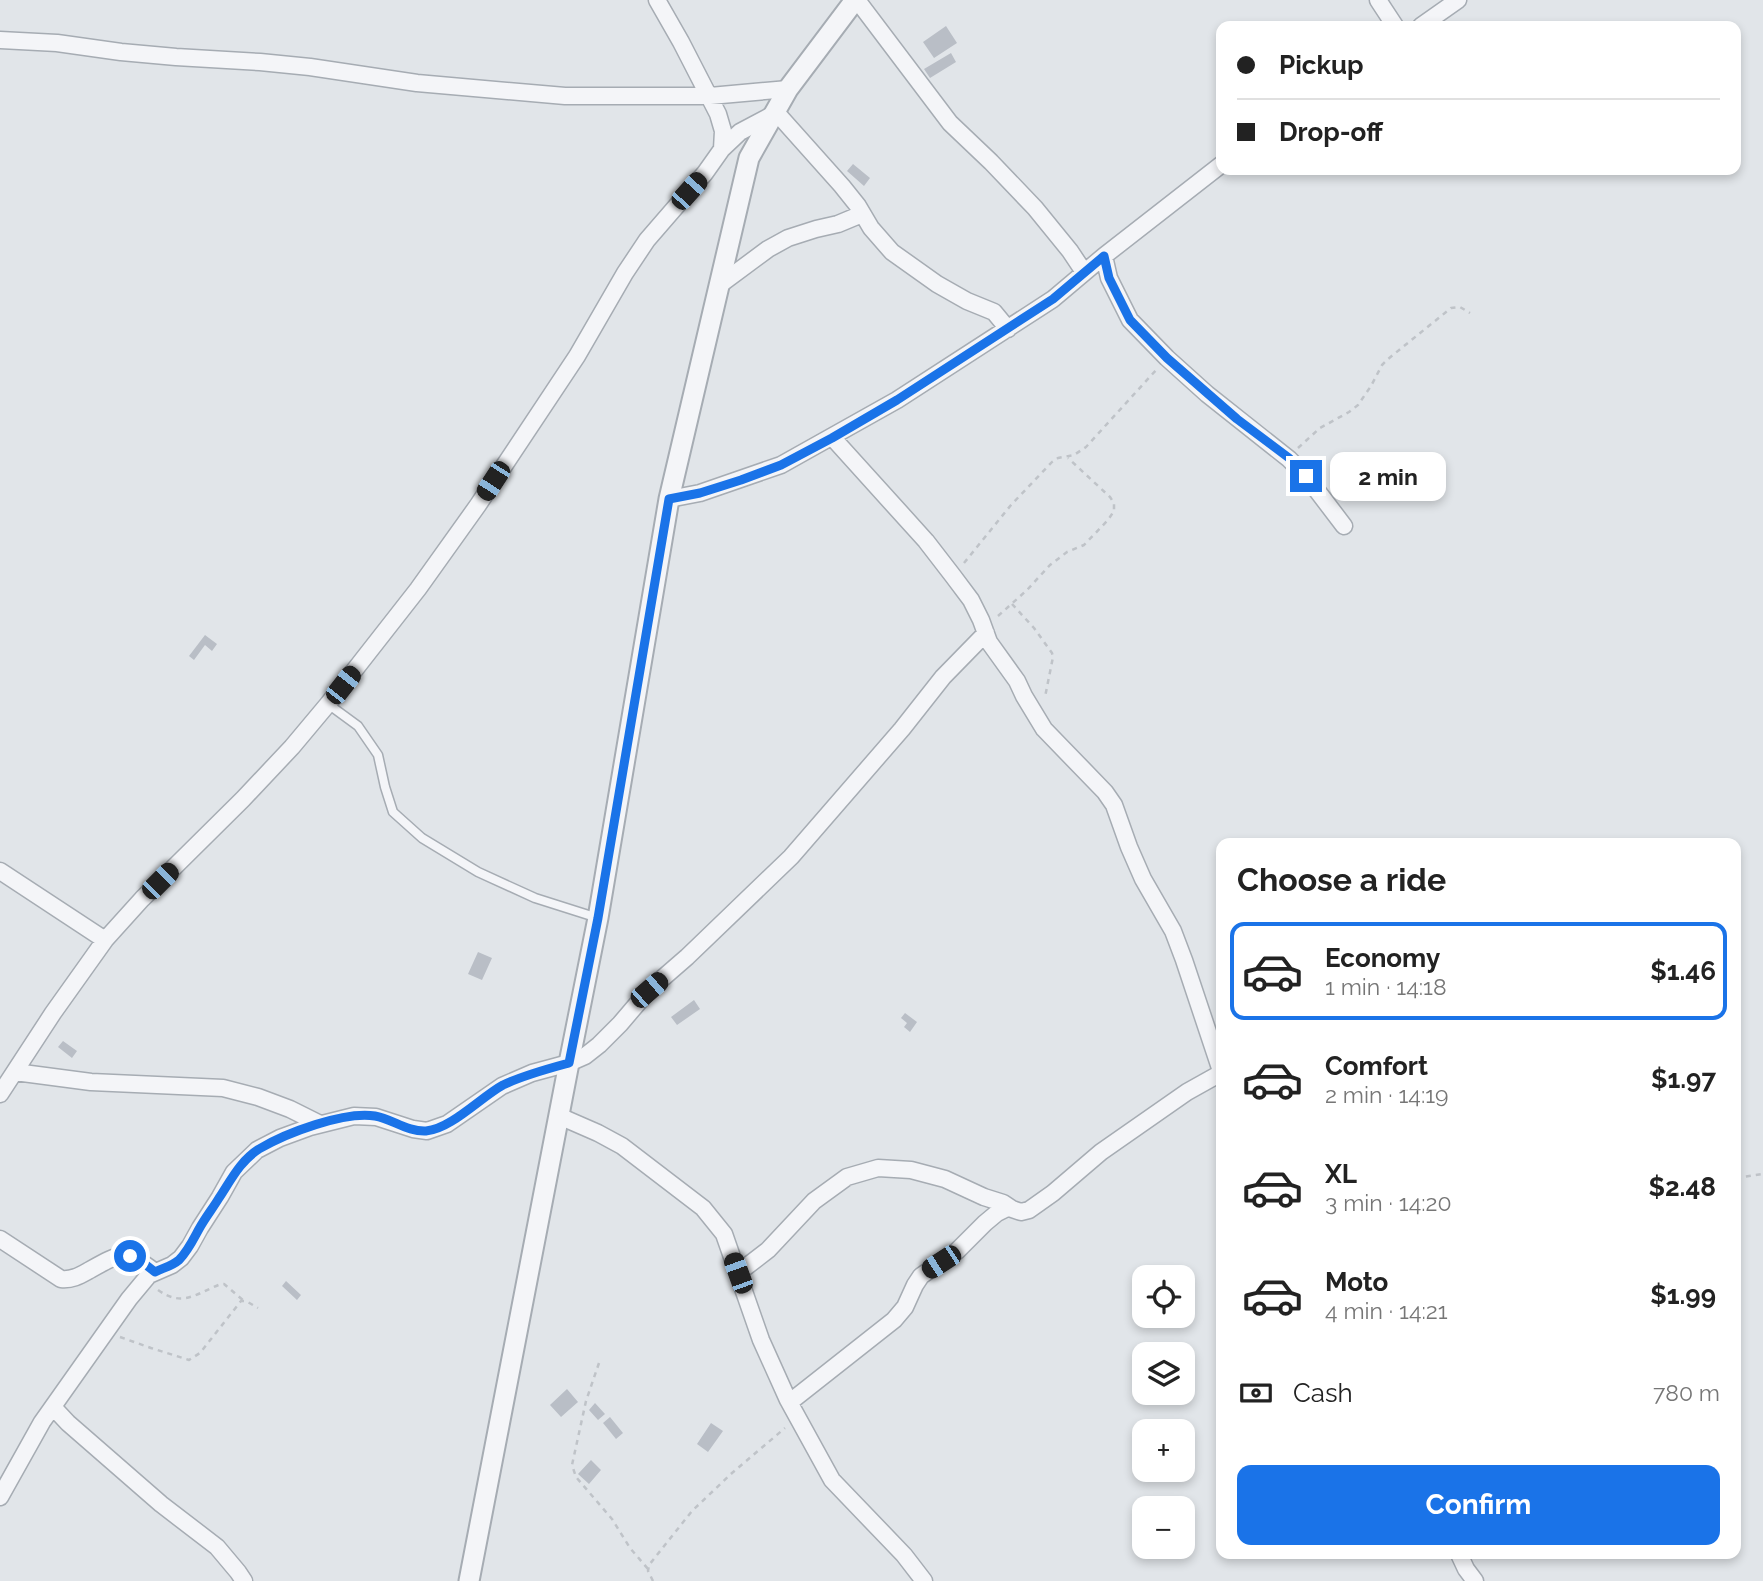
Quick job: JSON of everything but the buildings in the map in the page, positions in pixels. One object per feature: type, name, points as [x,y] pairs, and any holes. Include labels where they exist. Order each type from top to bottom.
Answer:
[{"type":"street","points":[[657,0],[718,114],[723,131],[722,149]]},
{"type":"street","points":[[469,1581],[598,918],[669,499],[749,158],[788,89],[856,0],[950,124],[1035,208],[1084,272]]},
{"type":"street","points":[[1378,0],[1392,21]]},
{"type":"street","points":[[1428,21],[1458,0]]},
{"type":"street","points":[[0,40],[57,43],[176,57],[310,66],[417,83],[512,92],[578,96],[710,96],[788,89]]},
{"type":"street","points":[[0,1094],[105,940],[284,755],[328,704],[418,589],[478,505],[577,356],[625,272],[648,240],[722,149],[740,132],[774,113]]},
{"type":"street","points":[[774,113],[842,186],[871,228],[892,252],[937,284],[994,312],[1007,329]]},
{"type":"street","points":[[669,499],[700,493],[781,465],[897,400],[1053,299],[1216,169]]},
{"type":"street","points":[[718,285],[788,238],[838,224],[862,214]]},
{"type":"street","points":[[1104,256],[1109,278],[1130,320],[1167,358],[1237,419],[1289,458],[1344,526]]},
{"type":"street","points":[[832,438],[926,541],[953,576],[971,600],[989,642],[1017,681],[1044,729],[1105,792],[1114,805],[1143,879],[1172,931],[1184,960],[1216,1059]]},
{"type":"street","points":[[0,1497],[42,1422],[105,1333],[150,1276],[181,1258],[234,1172],[257,1150],[280,1138],[354,1116],[376,1116],[427,1131],[447,1124],[502,1086],[585,1056],[620,1024],[649,990],[791,857],[985,630]]},
{"type":"street","points":[[0,871],[105,940]]},
{"type":"street","points":[[15,1072],[91,1082],[223,1088],[258,1097],[320,1124]]},
{"type":"street","points":[[738,1273],[768,1250],[814,1200],[847,1177],[878,1168],[911,1170],[945,1179],[1021,1212],[1029,1210],[1101,1152],[1187,1092],[1216,1077]]},
{"type":"street","points":[[559,1116],[622,1146],[703,1209],[724,1234],[761,1340],[832,1480],[904,1555],[924,1581]]},
{"type":"street","points":[[794,1409],[894,1320],[905,1307],[921,1276],[957,1251],[997,1213],[1009,1207]]},
{"type":"street","points":[[0,1239],[61,1279],[78,1277],[120,1255],[141,1261],[150,1276]]},
{"type":"street","points":[[53,1407],[160,1504],[216,1548],[244,1581]]},
{"type":"street","points":[[1461,1559],[1475,1581]]},
{"type":"lane","points":[[328,704],[358,726],[378,755],[393,812],[422,838],[500,883],[535,898],[598,918]]},
{"type":"path","points":[[1289,458],[1320,428],[1358,405],[1382,365],[1418,334],[1451,308],[1460,307],[1470,313]]},
{"type":"path","points":[[953,576],[1011,505],[1043,471],[1058,458],[1074,455],[1086,447],[1167,358]]},
{"type":"path","points":[[985,630],[1063,554],[1084,544],[1114,511],[1114,503],[1110,497],[1068,457]]},
{"type":"path","points":[[1012,603],[1034,628],[1053,657],[1039,721]]},
{"type":"path","points":[[1741,1177],[1763,1174]]},
{"type":"path","points":[[150,1276],[163,1294],[179,1300],[224,1284],[244,1301],[258,1308]]},
{"type":"path","points":[[105,1333],[189,1360],[200,1353],[232,1311],[244,1301]]},
{"type":"path","points":[[599,1363],[586,1401],[572,1465],[576,1477],[612,1519],[630,1548],[648,1569],[653,1581]]},
{"type":"path","points":[[648,1569],[654,1557],[692,1511],[794,1409]]},
{"type":"route","points":[[130,1256],[155,1272],[181,1258],[234,1172],[257,1150],[280,1138],[310,1126],[354,1116],[376,1116],[427,1131],[447,1124],[502,1086],[532,1073],[569,1063],[598,918],[669,499],[700,493],[741,480],[781,465],[832,438],[897,400],[1053,299],[1104,256],[1109,278],[1130,320],[1207,394],[1289,458],[1306,476]]}]
